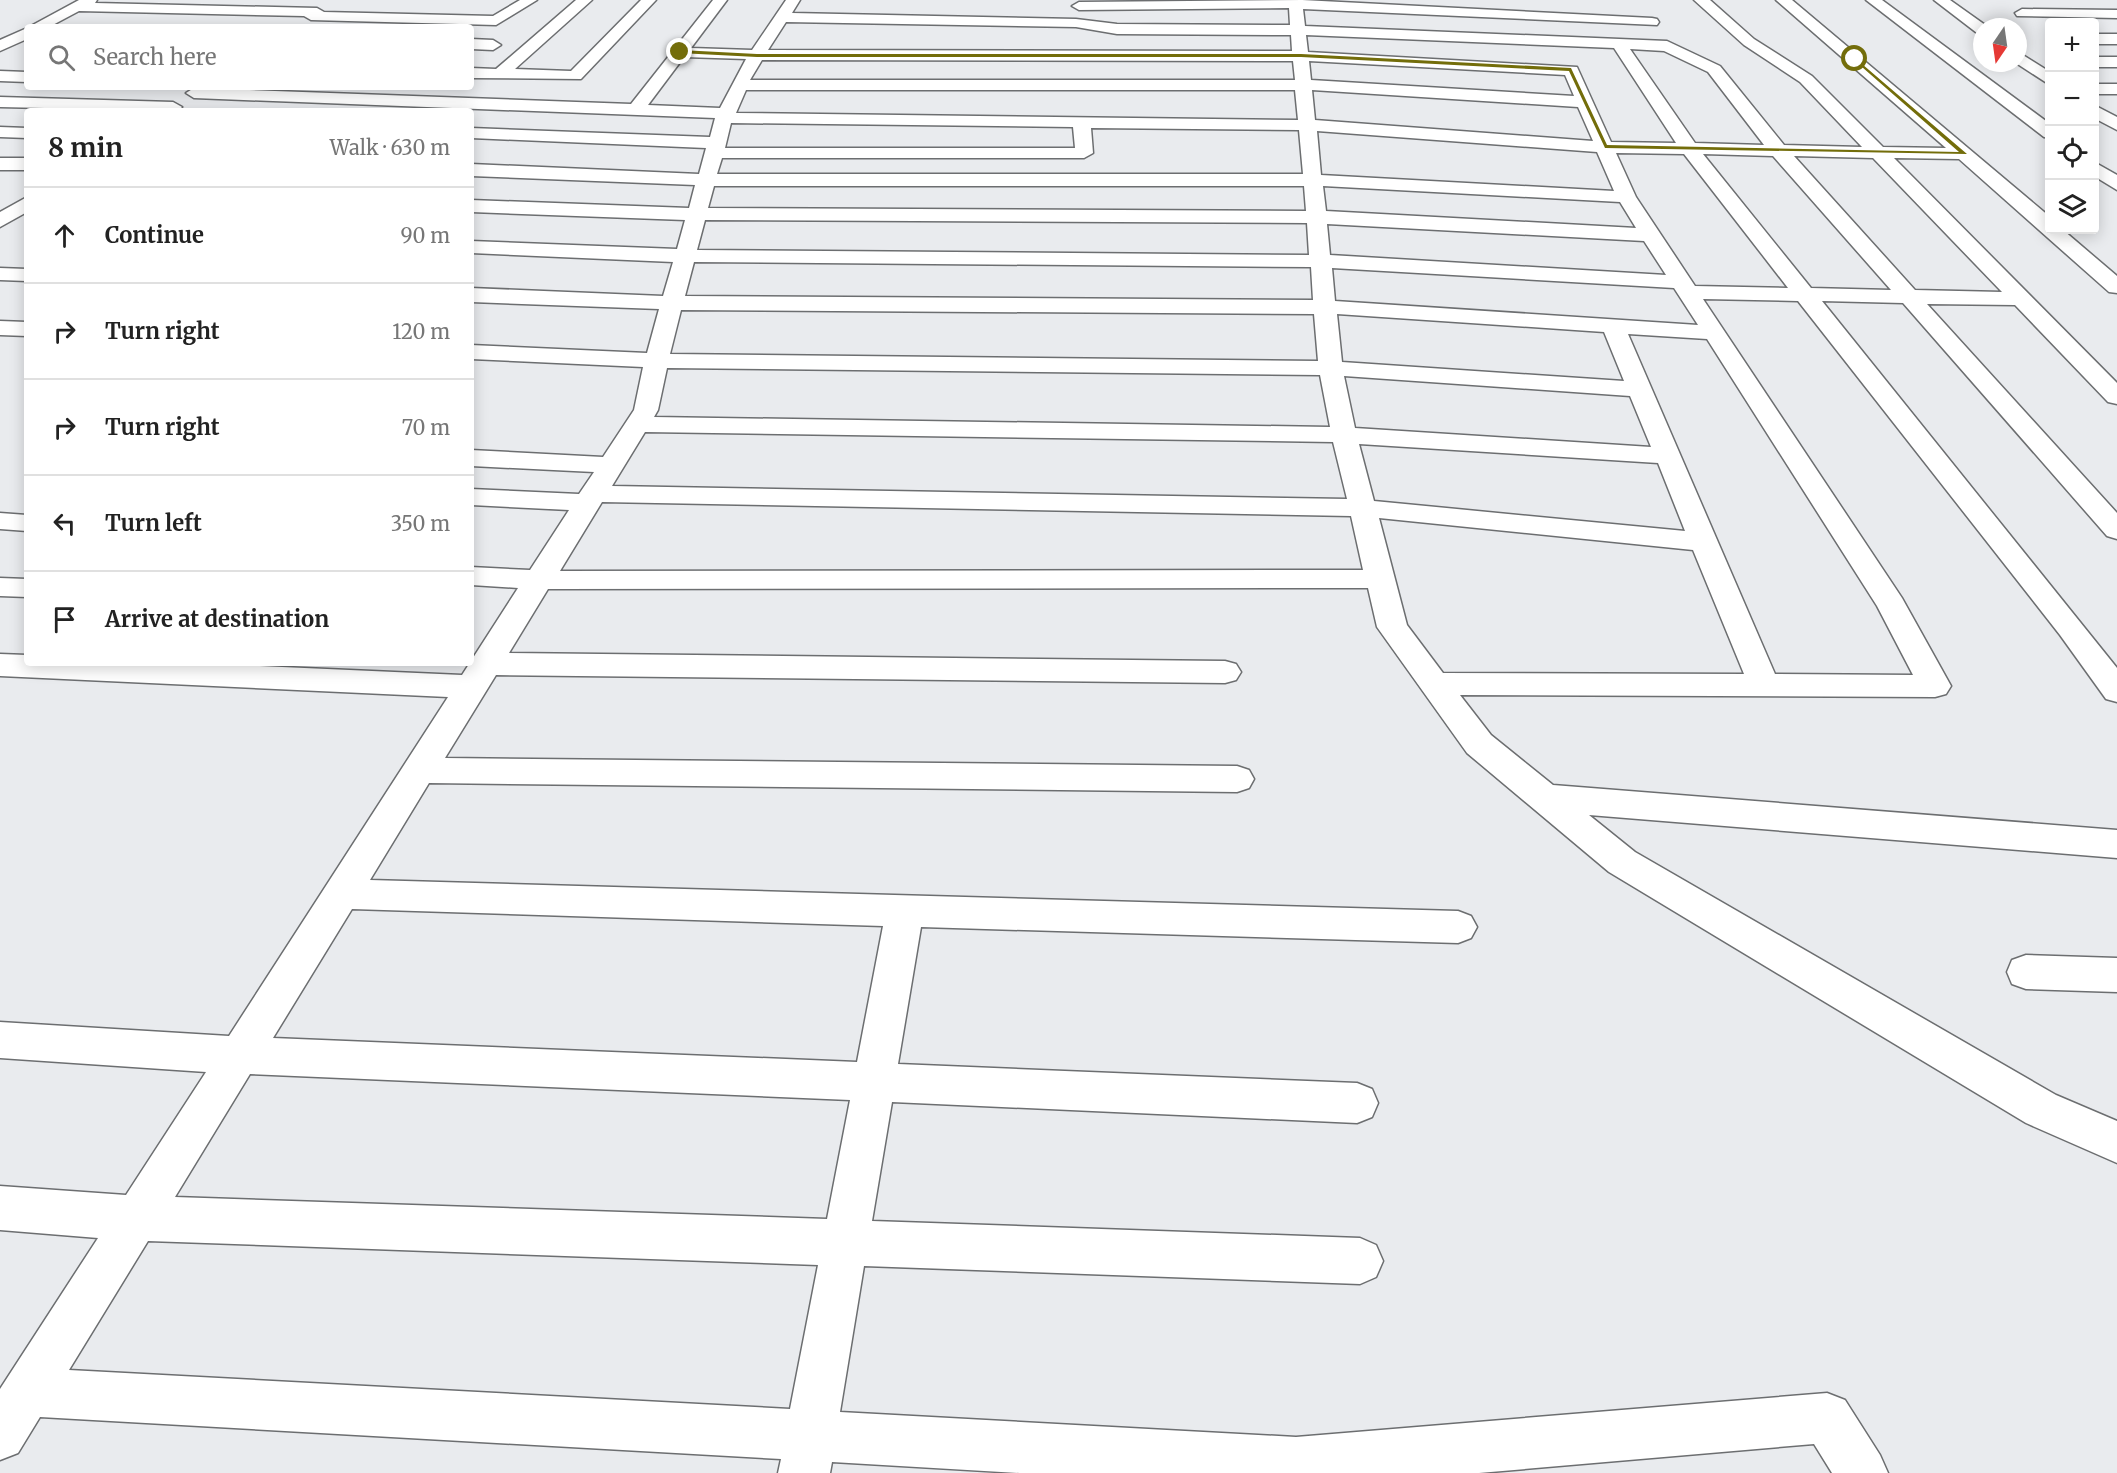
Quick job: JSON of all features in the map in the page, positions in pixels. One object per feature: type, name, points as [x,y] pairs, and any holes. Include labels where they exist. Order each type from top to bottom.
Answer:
[{"type":"street","points":[[44,24],[90,0]]},
{"type":"street","points":[[299,24],[336,0]]},
{"type":"street","points":[[76,7],[496,21],[530,0]]},
{"type":"street","points":[[500,74],[585,0]]},
{"type":"street","points":[[474,73],[574,76],[649,0]]},
{"type":"street","points":[[636,109],[720,0]]},
{"type":"street","points":[[1701,0],[1749,42],[1806,79],[2117,397]]},
{"type":"street","points":[[1783,0],[2045,225]]},
{"type":"street","points":[[1873,0],[2045,130]]},
{"type":"street","points":[[1941,0],[1973,23]]},
{"type":"street","points":[[1295,2],[1333,389],[1392,627],[1479,744],[1622,862],[2041,1109],[2117,1143]]},
{"type":"street","points":[[1060,6],[1295,2],[1652,22]]},
{"type":"street","points":[[437,19],[462,5]]},
{"type":"street","points":[[0,1435],[646,410],[671,303],[722,132],[757,55],[793,5],[1086,24],[1117,29],[1298,30],[1667,46],[1714,69],[1778,150],[2117,530]]},
{"type":"street","points":[[1644,8],[1667,46]]},
{"type":"street","points":[[2040,26],[2017,10],[2117,14]]},
{"type":"street","points":[[1083,85],[1082,56],[1086,24]]},
{"type":"street","points":[[0,34],[24,34]]},
{"type":"street","points":[[0,48],[24,34]]},
{"type":"street","points":[[2099,39],[2117,39]]},
{"type":"street","points":[[474,44],[494,45]]},
{"type":"street","points":[[1619,44],[1689,148],[2071,628],[2117,691]]},
{"type":"street","points":[[0,48],[24,51]]},
{"type":"street","points":[[680,52],[757,55],[1301,56],[1571,70],[1626,197],[1892,605],[1935,686],[1434,684]]},
{"type":"street","points":[[2099,62],[2117,62]]},
{"type":"street","points":[[2027,64],[2045,77]]},
{"type":"street","points":[[0,76],[24,77]]},
{"type":"street","points":[[474,170],[541,173],[722,132],[1083,85],[1304,85],[1586,102]]},
{"type":"street","points":[[2099,89],[2117,89]]},
{"type":"street","points":[[172,108],[199,90],[636,109],[722,132],[1313,180],[1626,197]]},
{"type":"street","points":[[0,102],[146,108]]},
{"type":"street","points":[[474,262],[494,231],[541,173],[601,108]]},
{"type":"street","points":[[2099,113],[2116,124]]},
{"type":"street","points":[[474,133],[574,137],[1082,123],[1308,125],[1605,147],[1964,154]]},
{"type":"street","points":[[722,132],[1084,153],[1082,123]]},
{"type":"street","points":[[0,132],[24,133]]},
{"type":"street","points":[[0,164],[24,164]]},
{"type":"street","points":[[2099,171],[2117,184]]},
{"type":"street","points":[[0,198],[24,201]]},
{"type":"street","points":[[0,221],[24,203]]},
{"type":"street","points":[[474,209],[494,231],[685,256],[1321,261],[1805,294],[2021,299]]},
{"type":"street","points":[[494,231],[697,214],[1317,217],[1651,235]]},
{"type":"street","points":[[0,229],[24,230]]},
{"type":"street","points":[[2056,234],[2117,287]]},
{"type":"street","points":[[0,274],[24,275]]},
{"type":"street","points":[[474,295],[671,303],[1325,307],[1715,333]]},
{"type":"street","points":[[1613,326],[1764,685]]},
{"type":"street","points":[[0,328],[24,329]]},
{"type":"street","points":[[474,352],[656,361],[1332,368],[1640,389]]},
{"type":"street","points":[[638,424],[1345,435],[1668,456]]},
{"type":"street","points":[[474,458],[611,465]]},
{"type":"street","points":[[474,496],[1363,508],[1704,542]]},
{"type":"street","points":[[0,521],[24,523]]},
{"type":"street","points":[[474,576],[539,580],[1381,579]]},
{"type":"street","points":[[0,586],[24,588]]},
{"type":"street","points":[[0,665],[24,666]]},
{"type":"street","points":[[48,666],[479,675],[1226,672]]},
{"type":"street","points":[[419,770],[1237,779]]},
{"type":"street","points":[[1545,798],[2117,844]]},
{"type":"street","points":[[341,894],[1458,927]]},
{"type":"street","points":[[807,1454],[905,910]]},
{"type":"street","points":[[2026,972],[2117,975]]},
{"type":"street","points":[[0,1040],[239,1055],[1357,1103]]},
{"type":"street","points":[[0,1208],[137,1218],[1360,1261]]},
{"type":"street","points":[[27,1392],[807,1454],[1296,1462],[1827,1418],[1862,1473]]},
{"type":"route","points":[[680,52],[757,55],[1301,56],[1571,70],[1605,147],[1964,154],[1855,59]]}]
